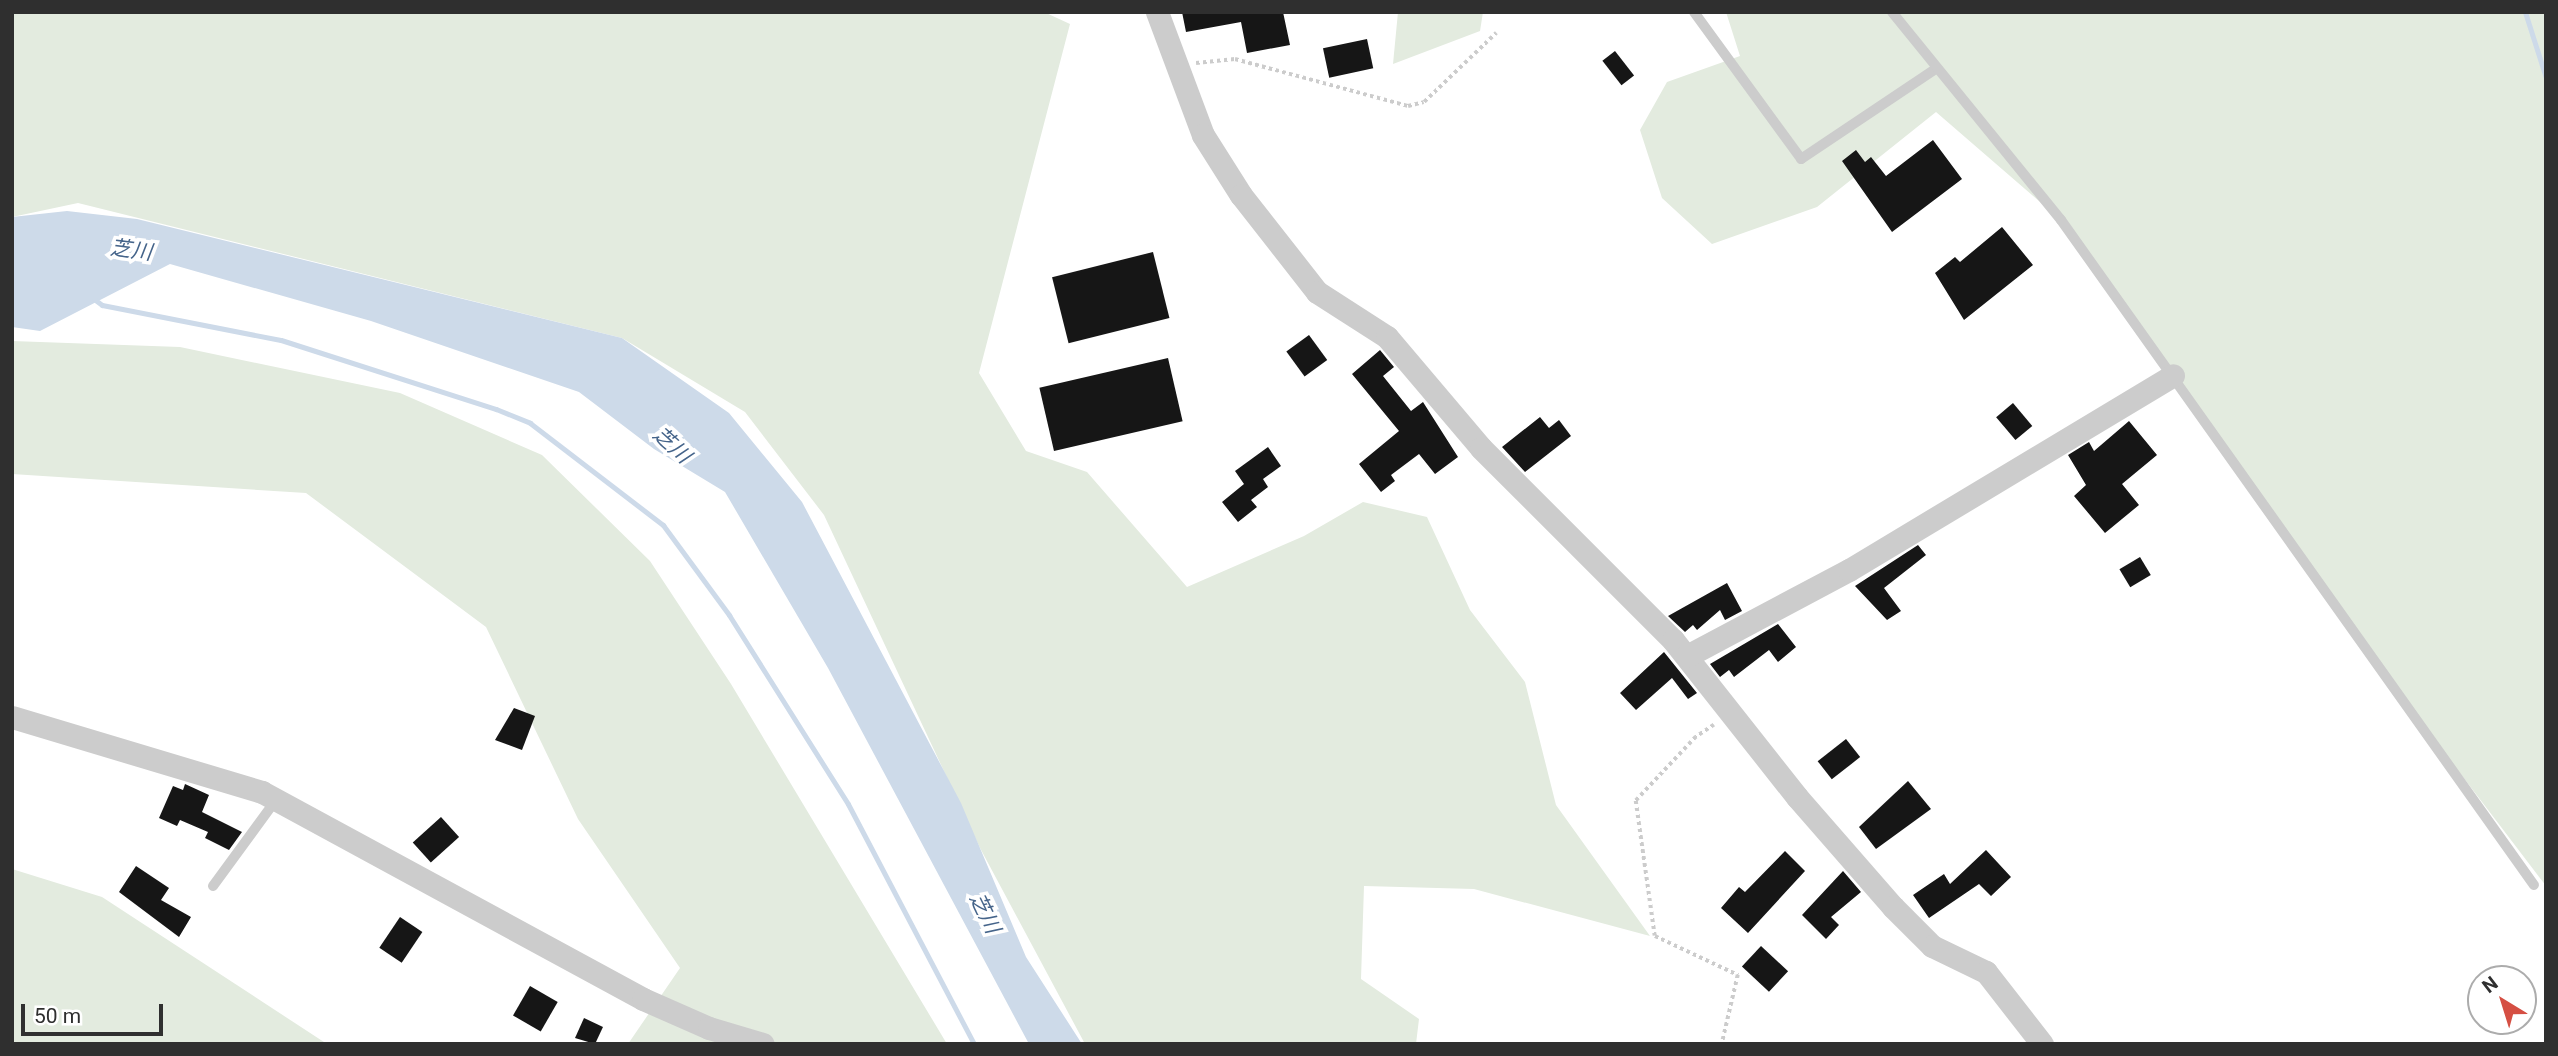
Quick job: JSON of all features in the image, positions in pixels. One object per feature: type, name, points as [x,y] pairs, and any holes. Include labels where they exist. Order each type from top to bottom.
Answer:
[{"type":"street","points":[[1157,12],[1176,65],[1215,155],[1317,292],[1387,337],[1481,448],[1686,656],[1734,713],[1797,797],[1893,907],[1932,946],[1986,972],[2042,1044]]},
{"type":"street","points":[[1686,656],[1849,570],[2173,375]]},
{"type":"street","points":[[12,717],[276,800],[643,999],[763,1044]]},
{"type":"lane","points":[[1693,12],[1801,159],[1934,71]]},
{"type":"lane","points":[[1892,12],[1934,71],[2061,220],[2534,885]]},
{"type":"lane","points":[[213,886],[276,800]]},
{"type":"path","points":[[1176,65],[1235,59],[1408,106],[1424,102],[1496,33]]},
{"type":"path","points":[[1722,1044],[1738,975],[1655,936],[1636,802],[1696,737],[1734,713]]},
{"type":"shaded area","points":[[12,12],[1044,12],[1070,24],[979,373],[1026,451],[1087,472],[1187,587],[1304,536],[1363,502],[1427,517],[1470,610],[1525,682],[1556,805],[1650,936],[1474,889],[1364,886],[1361,979],[1419,1019],[1416,1044],[1085,1044],[980,848],[824,515],[745,412],[622,338],[78,203],[12,217]]},
{"type":"shaded area","points":[[1398,12],[1483,12],[1480,31],[1393,64]]},
{"type":"shaded area","points":[[1726,12],[2546,12],[2546,886],[2383,672],[2061,220],[1936,112],[1817,207],[1712,244],[1662,198],[1640,130],[1667,82],[1740,56]]},
{"type":"shaded area","points":[[12,341],[180,347],[400,393],[542,455],[650,561],[731,684],[947,1044],[628,1044],[680,968],[578,819],[486,627],[306,493],[12,474]]},
{"type":"shaded area","points":[[12,869],[102,897],[327,1044],[12,1044]]},
{"type":"water","name":"芝川","points":[[67,211],[137,219],[622,338],[729,413],[802,502],[961,803],[1026,957],[1082,1044],[1029,1044],[828,668],[725,492],[654,449],[579,392],[371,321],[170,264],[40,331],[12,327],[12,217]]},
{"type":"building","points":[[1182,12],[1283,12],[1290,45],[1247,53],[1241,22],[1186,32]]},
{"type":"building","points":[[1367,39],[1373,68],[1329,78],[1323,48]]},
{"type":"building","points":[[1615,51],[1634,75],[1621,85],[1602,61]]},
{"type":"building","points":[[1933,140],[1962,179],[1892,232],[1842,161],[1856,150],[1865,162],[1871,157],[1886,176]]},
{"type":"building","points":[[2002,227],[2033,265],[1964,320],[1935,273],[1955,257],[1960,262]]},
{"type":"building","points":[[1153,252],[1169,318],[1069,343],[1052,277]]},
{"type":"building","points":[[1309,335],[1327,360],[1305,377],[1286,351]]},
{"type":"building","points":[[1380,350],[1394,367],[1383,376],[1411,411],[1423,402],[1458,457],[1435,474],[1419,454],[1391,475],[1395,481],[1381,492],[1359,464],[1399,431],[1352,374]]},
{"type":"building","points":[[1168,358],[1183,421],[1054,451],[1039,388]]},
{"type":"building","points":[[2013,403],[2032,426],[2015,440],[1996,417]]},
{"type":"building","points":[[1540,417],[1549,428],[1559,420],[1571,436],[1525,472],[1502,447]]},
{"type":"building","points":[[2129,421],[2157,455],[2122,484],[2139,505],[2105,533],[2074,496],[2086,485],[2068,455],[2089,442],[2094,451]]},
{"type":"building","points":[[1268,447],[1281,466],[1263,479],[1268,487],[1251,500],[1257,507],[1238,522],[1222,502],[1244,484],[1235,471]]},
{"type":"building","points":[[1918,545],[1926,555],[1884,588],[1901,611],[1887,620],[1855,586]]},
{"type":"building","points":[[2140,557],[2151,575],[2130,587],[2119,569]]},
{"type":"building","points":[[1727,583],[1742,611],[1725,620],[1720,610],[1697,630],[1693,625],[1685,632],[1668,616]]},
{"type":"building","points":[[1778,624],[1796,647],[1778,662],[1769,650],[1734,677],[1729,670],[1720,677],[1710,664]]},
{"type":"building","points":[[1664,652],[1697,693],[1688,699],[1672,678],[1636,710],[1620,693]]},
{"type":"building","points":[[514,708],[535,716],[522,750],[495,740]]},
{"type":"building","points":[[1846,739],[1860,757],[1832,779],[1818,761]]},
{"type":"building","points":[[1908,781],[1931,809],[1876,849],[1859,827]]},
{"type":"building","points":[[185,784],[209,795],[202,812],[242,832],[229,850],[205,838],[208,832],[180,820],[177,826],[159,818],[173,786],[183,790]]},
{"type":"building","points":[[441,817],[459,837],[431,862],[413,842]]},
{"type":"building","points":[[1986,850],[2011,877],[1991,896],[1979,884],[1929,918],[1913,895],[1944,874],[1950,884]]},
{"type":"building","points":[[1785,851],[1805,871],[1748,933],[1721,908],[1739,887],[1745,892]]},
{"type":"building","points":[[136,866],[169,888],[161,900],[191,917],[179,937],[119,892]]},
{"type":"building","points":[[1843,871],[1861,892],[1831,917],[1839,925],[1826,939],[1802,915]]},
{"type":"building","points":[[400,917],[422,932],[402,963],[379,948]]},
{"type":"building","points":[[1761,946],[1788,971],[1769,992],[1742,966]]},
{"type":"building","points":[[530,986],[558,1002],[541,1031],[513,1015]]},
{"type":"building","points":[[584,1018],[603,1027],[595,1044],[575,1038]]},
{"type":"waterway","points":[[2525,12],[2546,78]]},
{"type":"waterway","points":[[94,299],[102,305],[281,340],[496,409],[530,423],[663,525],[729,615],[848,804],[974,1044]]}]
